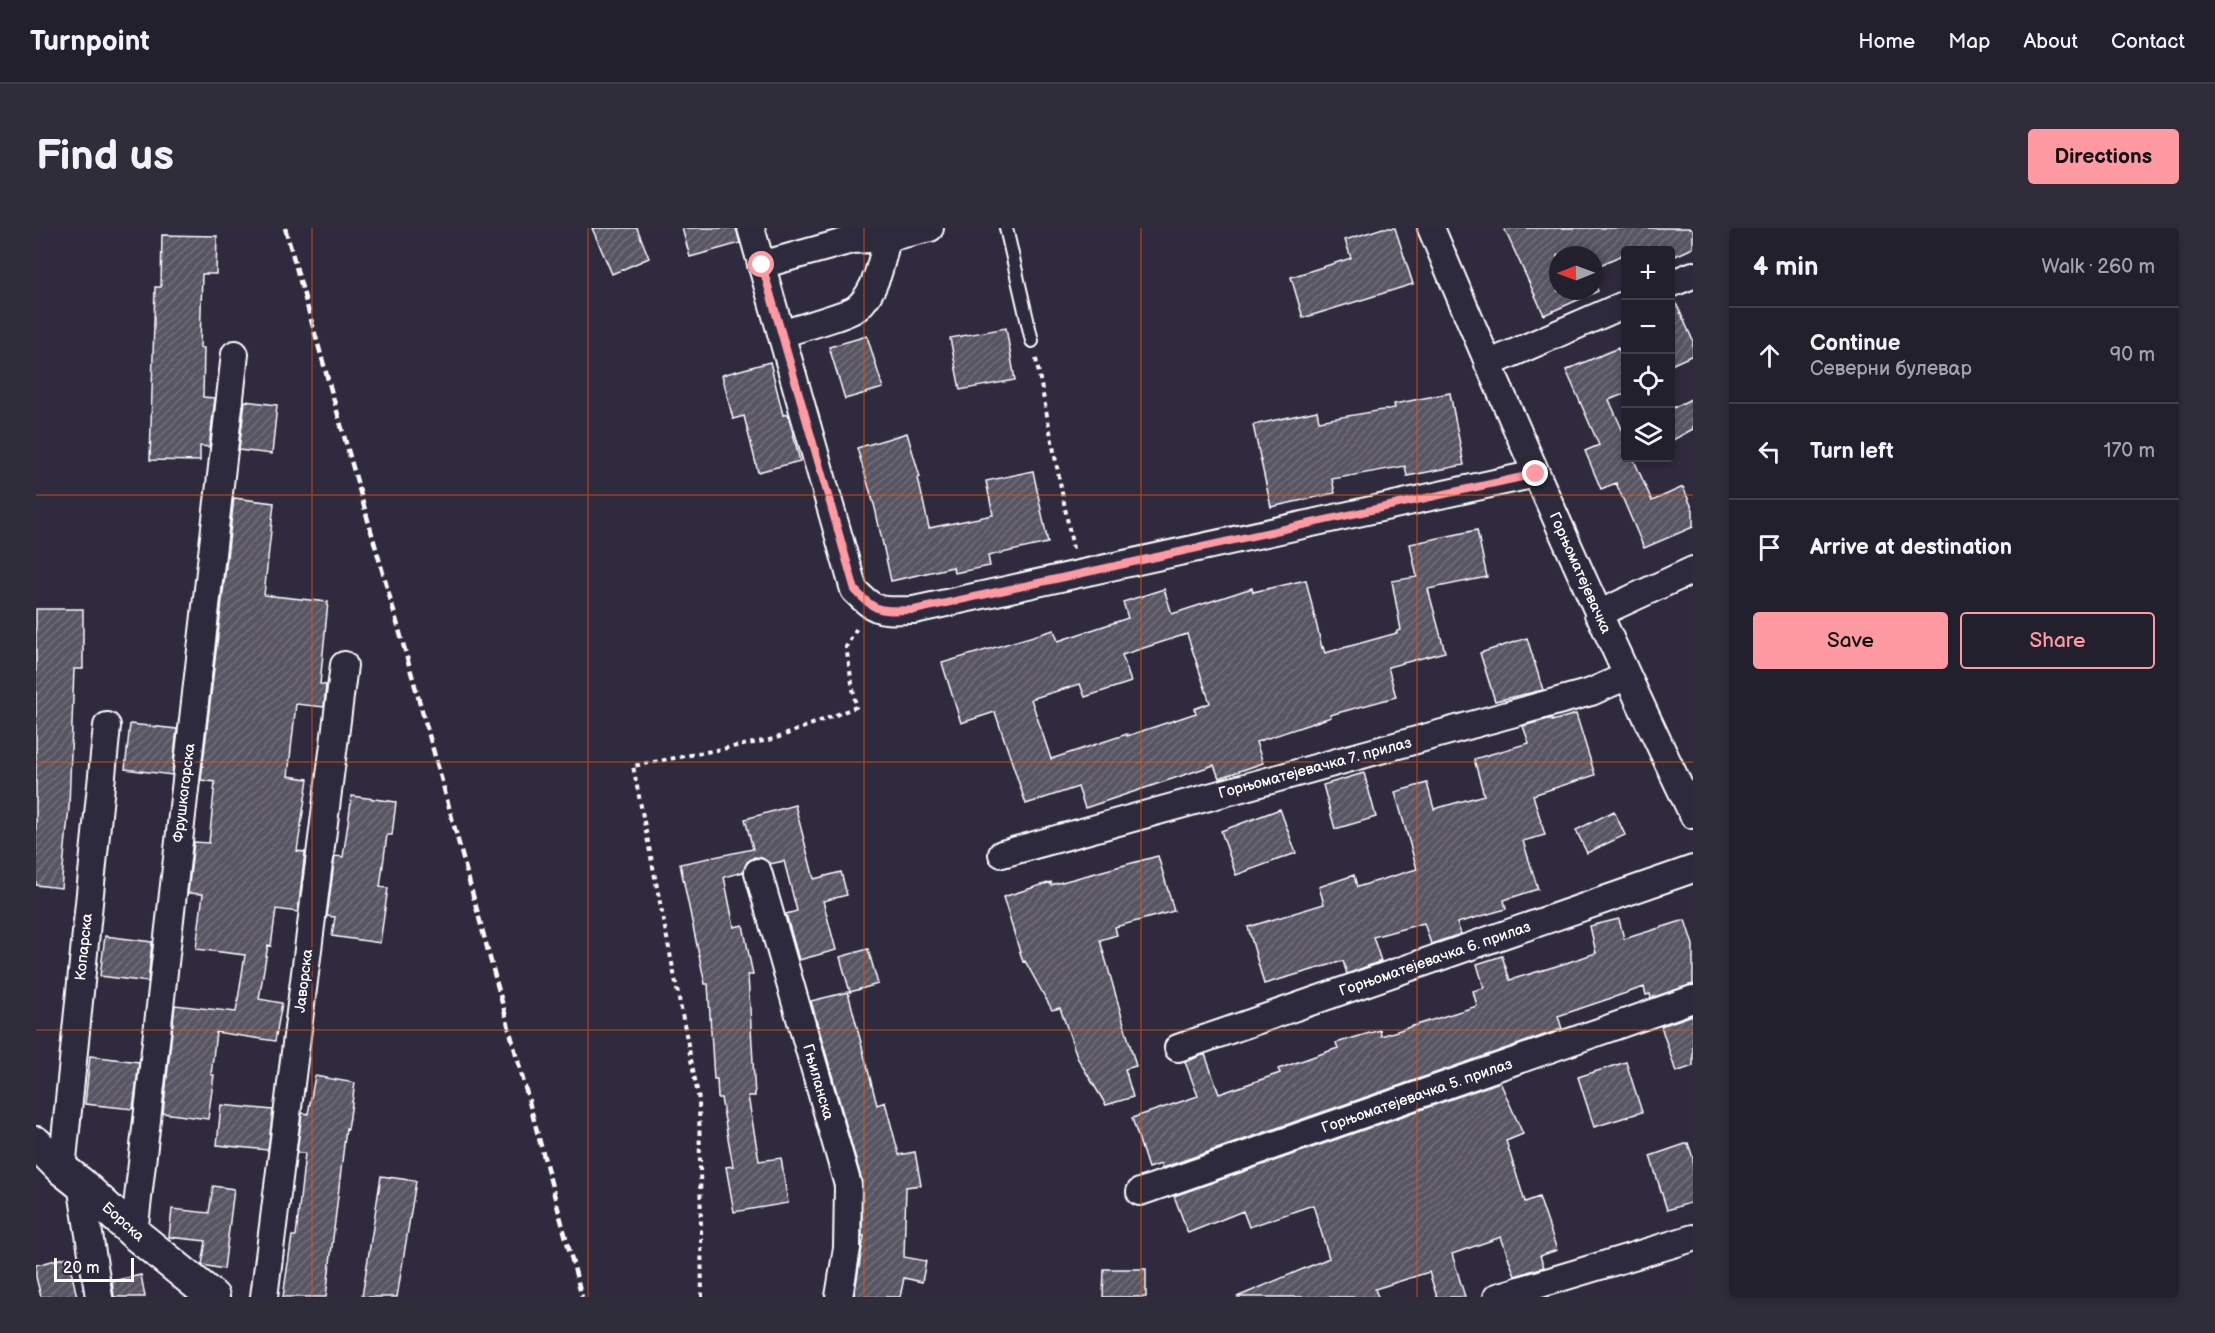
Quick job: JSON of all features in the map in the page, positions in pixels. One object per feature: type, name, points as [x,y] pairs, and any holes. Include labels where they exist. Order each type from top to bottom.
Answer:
[{"type":"street","points":[[751,228],[855,590],[869,606],[880,610],[914,610],[1536,474]]},
{"type":"street","points":[[762,265],[852,240],[887,238],[930,228]]},
{"type":"street","name":"Горњоматејевачка","points":[[1431,228],[1598,614],[1693,815]]},
{"type":"street","points":[[781,334],[856,309],[868,295],[880,267],[887,238]]},
{"type":"street","points":[[1675,283],[1693,275]]},
{"type":"street","points":[[1488,364],[1621,306]]},
{"type":"street","name":"Фрушкогорска","points":[[134,1233],[236,354]]},
{"type":"street","points":[[1598,614],[1693,570]]},
{"type":"street","name":"Јаворска","points":[[264,1297],[344,665]]},
{"type":"street","name":"Горњоматејевачка 7. прилаз","points":[[1002,854],[1591,692],[1626,676]]},
{"type":"street","name":"Копарска","points":[[99,1297],[72,1177],[107,726]]},
{"type":"street","name":"Горњоматејевачка 6. прилаз","points":[[1178,1048],[1693,869]]},
{"type":"street","name":"Гњиланска","points":[[758,872],[848,1185],[847,1248],[839,1297]]},
{"type":"street","name":"Горњоматејевачка 5. прилаз","points":[[1140,1192],[1693,999]]},
{"type":"street","name":"Борска","points":[[36,1143],[134,1233],[213,1297]]},
{"type":"street","points":[[1497,1297],[1693,1238]]},
{"type":"lane","points":[[1006,228],[1032,341]]},
{"type":"path","points":[[1032,341],[1078,574]]},
{"type":"path","points":[[702,1297],[699,1100],[633,766],[774,739],[856,707],[846,647],[869,606]]},
{"type":"building","points":[[592,228],[637,228],[649,258],[612,274]]},
{"type":"building","points":[[682,228],[736,228],[740,243],[690,257]]},
{"type":"building","points":[[1383,228],[1395,228],[1413,284],[1303,318],[1291,277],[1351,258],[1345,240]]},
{"type":"building","points":[[1504,228],[1693,228],[1693,248],[1675,256],[1675,246],[1621,246],[1621,255],[1603,264],[1603,246],[1549,246],[1549,300],[1578,300],[1544,315]]},
{"type":"building","points":[[162,235],[217,236],[216,274],[202,274],[200,348],[204,348],[203,397],[215,398],[209,447],[200,446],[200,461],[150,460],[155,287],[161,287]]},
{"type":"building","points":[[1675,300],[1693,341],[1693,355],[1675,363]]},
{"type":"building","points":[[1006,328],[1015,380],[960,390],[950,338]]},
{"type":"building","points":[[867,336],[883,388],[845,399],[829,347]]},
{"type":"building","points":[[1618,348],[1621,355],[1621,395],[1609,400],[1621,427],[1621,462],[1635,462],[1652,501],[1683,487],[1693,510],[1693,527],[1644,548],[1616,483],[1601,489],[1585,451],[1599,445],[1566,370]]},
{"type":"building","points":[[770,362],[783,415],[788,414],[800,461],[758,472],[744,416],[733,419],[722,375]]},
{"type":"building","points":[[1450,393],[1464,465],[1407,476],[1405,466],[1332,479],[1335,493],[1271,507],[1253,425],[1317,411],[1319,421],[1395,408],[1394,404]]},
{"type":"building","points":[[1693,398],[1693,429],[1675,439],[1675,408]]},
{"type":"building","points":[[245,401],[277,405],[272,454],[239,450]]},
{"type":"building","points":[[907,433],[920,477],[918,478],[929,528],[993,515],[986,481],[1033,471],[1048,543],[988,556],[990,566],[954,573],[953,567],[891,581],[875,508],[857,448]]},
{"type":"building","points":[[234,498],[274,503],[264,595],[328,602],[320,684],[326,685],[324,707],[296,704],[288,776],[308,779],[297,851],[305,852],[298,912],[276,909],[271,946],[268,945],[259,999],[282,1003],[275,1041],[216,1032],[211,1075],[214,1075],[208,1119],[163,1113],[175,1005],[236,1012],[245,955],[196,949],[203,894],[188,893],[194,842],[209,843],[215,782],[201,780]]},
{"type":"building","points":[[1477,530],[1487,577],[1428,589],[1445,652],[1388,667],[1396,697],[1330,715],[1331,717],[1256,742],[1263,763],[1219,778],[1214,765],[1085,808],[1078,787],[1026,804],[995,712],[961,723],[942,663],[1054,630],[1058,641],[1128,618],[1123,602],[1164,589],[1172,614],[1252,588],[1253,592],[1306,580],[1325,653],[1397,633],[1401,630],[1392,581],[1417,577],[1410,544]],"holes":[[[1187,634],[1210,703],[1194,709],[1196,713],[1051,759],[1031,699],[1080,684],[1085,697],[1131,682],[1122,655]]]},
{"type":"building","points":[[36,609],[83,609],[83,669],[74,669],[69,807],[61,888],[36,885]]},
{"type":"building","points":[[1527,638],[1543,690],[1495,701],[1480,653]]},
{"type":"building","points":[[1576,714],[1595,775],[1533,795],[1545,835],[1523,841],[1538,889],[1504,900],[1506,909],[1457,923],[1461,934],[1431,944],[1424,923],[1373,937],[1381,961],[1347,974],[1343,961],[1264,984],[1248,927],[1324,904],[1319,887],[1354,875],[1357,887],[1417,869],[1395,792],[1427,783],[1434,809],[1484,795],[1474,759],[1529,743],[1523,726]]},
{"type":"building","points":[[130,724],[177,729],[172,775],[125,769]]},
{"type":"building","points":[[1364,773],[1376,817],[1335,829],[1323,785]]},
{"type":"building","points":[[352,796],[396,802],[392,835],[387,835],[380,887],[388,888],[380,943],[332,936],[335,917],[327,916],[335,856],[343,857]]},
{"type":"building","points":[[795,805],[814,879],[841,872],[847,895],[823,901],[836,950],[799,960],[786,914],[797,911],[784,861],[770,864],[762,858],[754,857],[747,862],[743,872],[724,877],[734,927],[743,925],[753,975],[748,975],[755,1096],[748,1096],[759,1161],[781,1158],[788,1203],[734,1212],[726,1167],[733,1166],[721,1098],[718,1098],[717,1079],[714,1079],[708,984],[705,984],[680,864],[753,849],[745,819]]},
{"type":"building","points":[[1280,809],[1296,853],[1236,875],[1221,831]]},
{"type":"building","points":[[1614,811],[1625,835],[1587,853],[1576,830]]},
{"type":"building","points":[[1158,856],[1174,911],[1115,927],[1117,935],[1100,940],[1136,1066],[1125,1069],[1133,1097],[1106,1105],[1078,1059],[1060,1008],[1052,1010],[1025,961],[1023,962],[1003,897],[1051,882],[1051,885]]},
{"type":"building","points":[[1619,919],[1624,939],[1685,920],[1693,945],[1693,984],[1651,998],[1650,994],[1646,995],[1644,987],[1558,1016],[1562,1029],[1162,1168],[1161,1164],[1148,1168],[1132,1118],[1198,1096],[1185,1062],[1205,1054],[1219,1094],[1280,1073],[1278,1069],[1338,1048],[1336,1043],[1380,1030],[1381,1036],[1477,1006],[1473,991],[1484,988],[1477,964],[1502,956],[1510,980],[1563,964],[1596,953],[1590,926]]},
{"type":"building","points":[[105,936],[152,942],[148,982],[100,976]]},
{"type":"building","points":[[868,949],[878,984],[850,992],[840,957]]},
{"type":"building","points":[[848,992],[877,1105],[885,1102],[899,1155],[915,1152],[921,1185],[906,1187],[904,1257],[926,1261],[922,1282],[904,1278],[900,1297],[854,1297],[864,1236],[862,1236],[862,1181],[811,1001]]},
{"type":"building","points":[[1693,1015],[1693,1066],[1676,1072],[1661,1026]]},
{"type":"building","points":[[90,1056],[139,1062],[133,1109],[85,1104]]},
{"type":"building","points":[[1626,1062],[1642,1112],[1594,1127],[1578,1077]]},
{"type":"building","points":[[315,1076],[355,1083],[348,1129],[346,1128],[326,1297],[283,1297],[292,1236],[296,1236],[305,1153],[297,1153],[302,1113],[308,1114]]},
{"type":"building","points":[[1500,1082],[1523,1134],[1506,1141],[1525,1202],[1539,1197],[1557,1250],[1540,1256],[1544,1267],[1515,1276],[1501,1237],[1452,1254],[1465,1297],[1437,1297],[1429,1272],[1375,1289],[1378,1297],[1237,1297],[1329,1258],[1313,1205],[1249,1227],[1243,1211],[1188,1233],[1174,1196]]},
{"type":"building","points":[[221,1105],[273,1110],[268,1150],[217,1145]]},
{"type":"building","points":[[1688,1143],[1693,1158],[1693,1202],[1667,1210],[1650,1156]]},
{"type":"building","points":[[381,1176],[416,1181],[397,1297],[362,1297]]},
{"type":"building","points":[[213,1186],[234,1189],[224,1269],[202,1265],[206,1241],[169,1237],[172,1209],[209,1213]]},
{"type":"building","points":[[68,1257],[77,1297],[41,1297],[36,1277],[36,1265]]},
{"type":"building","points":[[1104,1269],[1146,1269],[1146,1297],[1103,1297]]},
{"type":"building","points":[[141,1275],[145,1297],[114,1297],[112,1281]]},
{"type":"railway","points":[[285,228],[440,774],[582,1297]]},
{"type":"route","points":[[762,265],[855,590],[869,606],[880,610],[914,610],[1536,474]]}]
